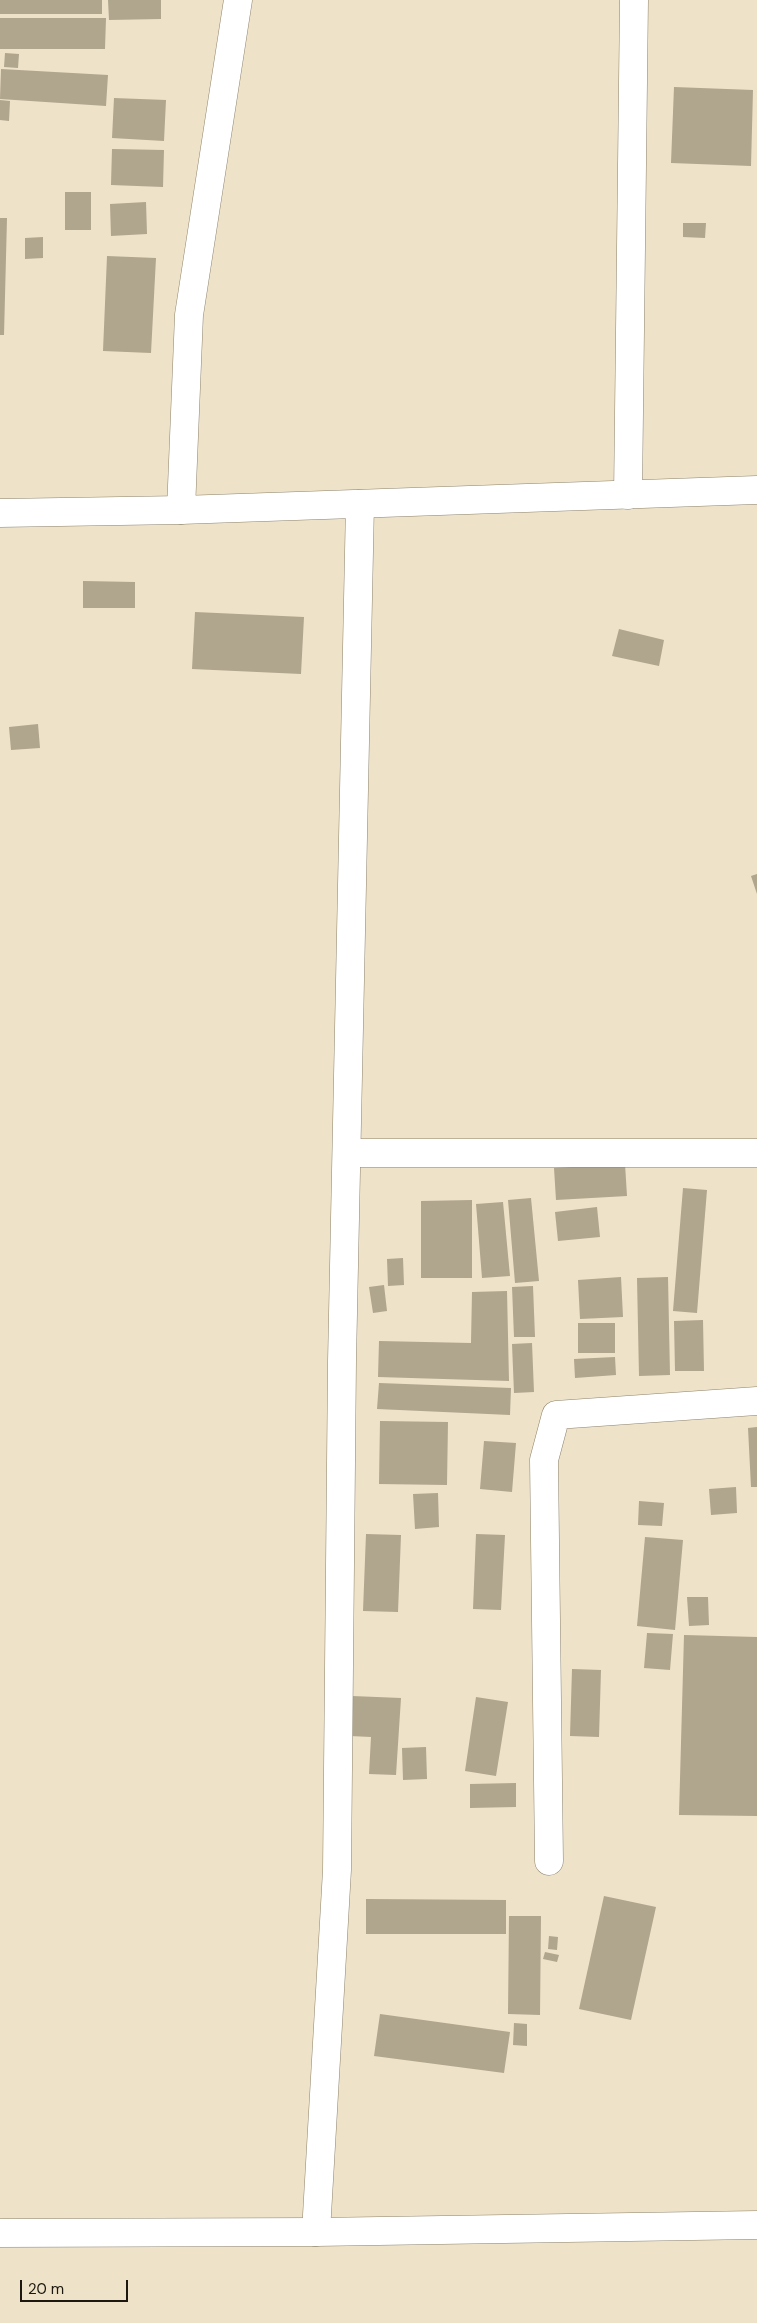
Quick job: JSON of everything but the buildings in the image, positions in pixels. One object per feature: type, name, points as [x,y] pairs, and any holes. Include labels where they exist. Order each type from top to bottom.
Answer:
[{"type":"main road","points":[[181,510],[188,315],[238,0]]},
{"type":"main road","points":[[628,495],[634,0]]},
{"type":"main road","points":[[0,513],[181,510],[757,490]]},
{"type":"main road","points":[[316,2232],[337,1870],[347,1153],[360,504]]},
{"type":"main road","points":[[347,1153],[757,1153]]},
{"type":"main road","points":[[550,1861],[544,1460],[556,1414],[757,1401]]},
{"type":"main road","points":[[0,2233],[316,2232],[757,2225]]}]
